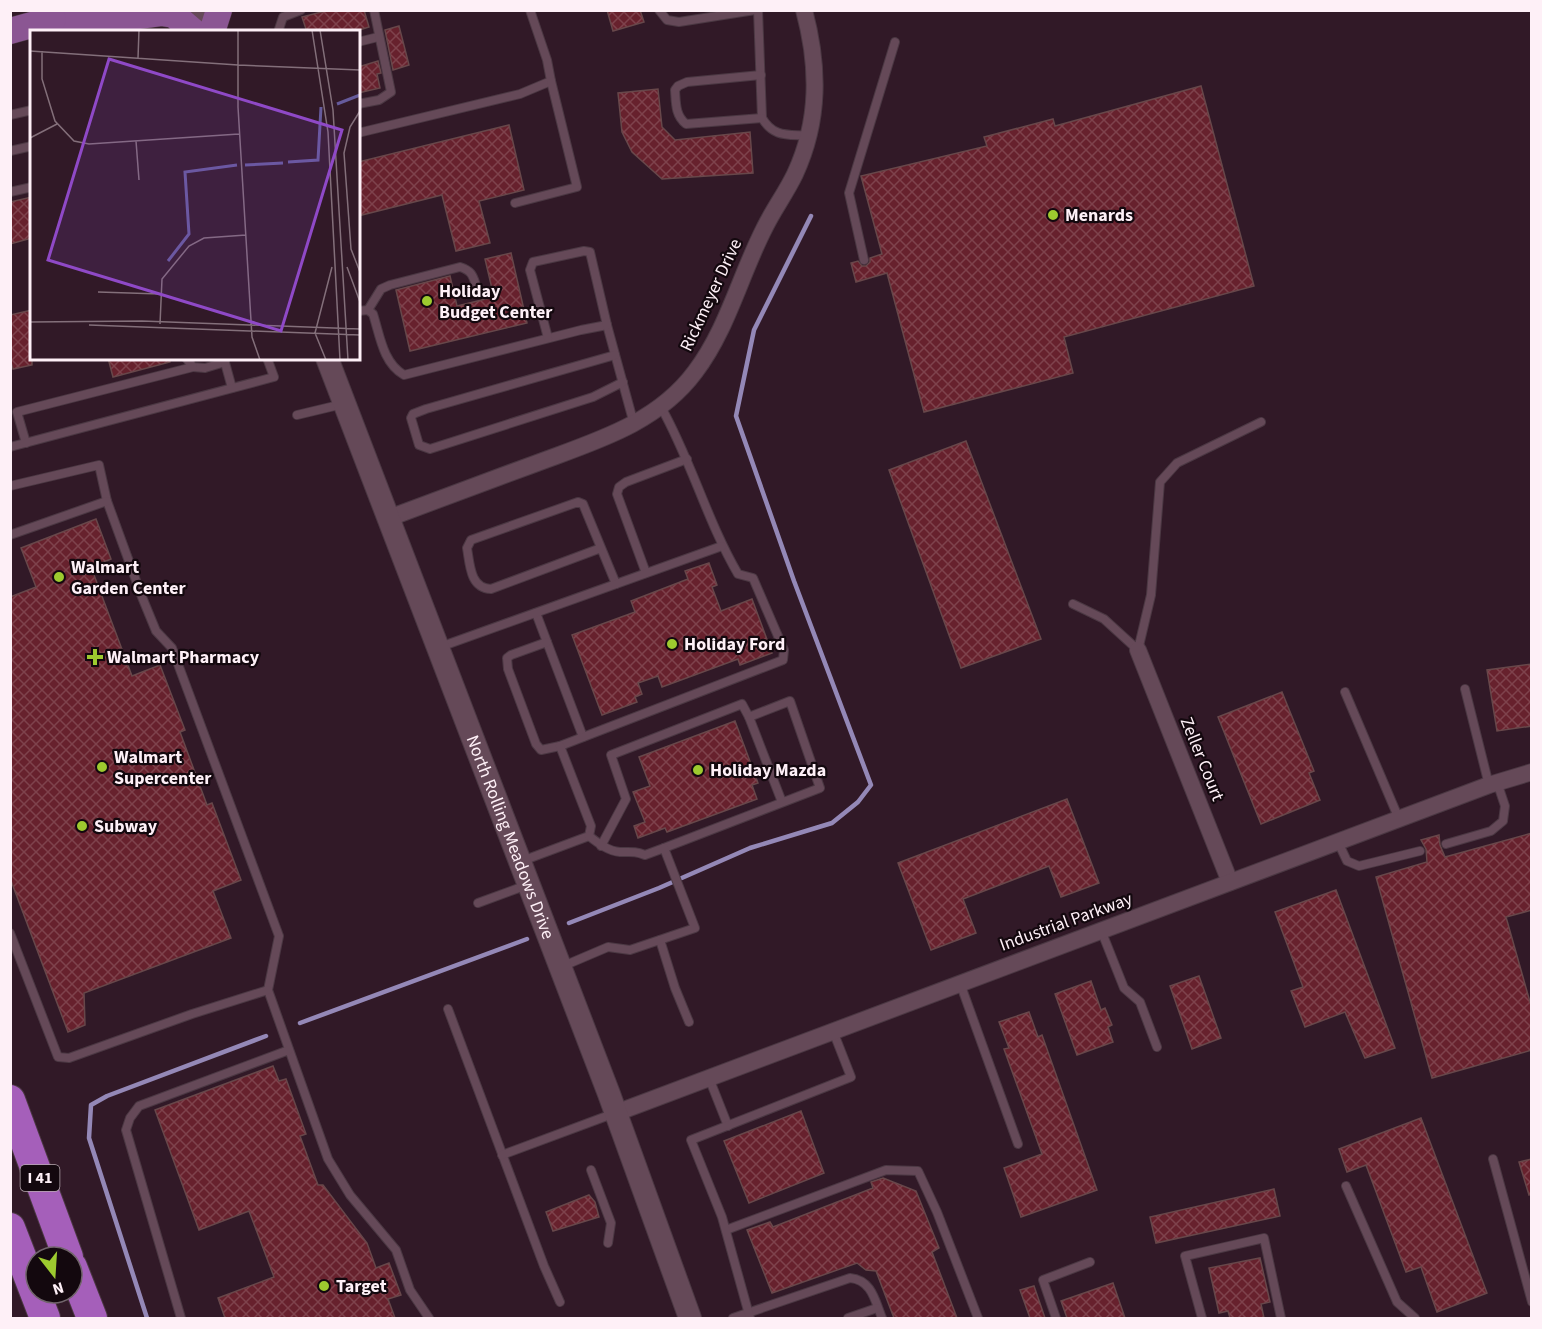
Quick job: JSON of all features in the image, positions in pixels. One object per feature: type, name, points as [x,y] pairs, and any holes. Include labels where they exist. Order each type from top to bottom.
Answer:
[{"type":"highway","name":"I 41","points":[[10,1100],[64,1245]]},
{"type":"highway","points":[[10,1228],[45,1318]]},
{"type":"highway","points":[[84,1298],[92,1318]]},
{"type":"main road","points":[[10,17],[34,17],[83,10]]},
{"type":"main road","points":[[194,10],[199,30]]},
{"type":"main road","points":[[213,30],[219,10]]},
{"type":"main road","points":[[10,31],[34,17],[71,25],[161,13],[174,15],[192,30]]},
{"type":"main road","name":"North Rolling Meadows Drive","points":[[328,360],[616,1113],[690,1318]]},
{"type":"street","name":"Rickmeyer Drive","points":[[388,518],[613,434],[634,424],[661,406],[675,395],[695,372],[713,344],[759,239],[798,167],[809,136],[815,104],[816,70],[804,10]]},
{"type":"street","name":"Zeller Court","points":[[1138,650],[1230,882]]},
{"type":"street","name":"Industrial Parkway","points":[[616,1113],[1493,784],[1532,772]]},
{"type":"lane","points":[[279,30],[283,17],[301,10]]},
{"type":"lane","points":[[360,104],[379,100],[391,92],[374,10]]},
{"type":"lane","points":[[515,203],[577,187],[547,60],[530,10]]},
{"type":"lane","points":[[659,10],[667,20],[679,22],[757,10],[762,118],[769,129],[777,133],[809,136]]},
{"type":"lane","points":[[360,42],[378,37]]},
{"type":"lane","points":[[864,260],[849,193],[895,42]]},
{"type":"lane","points":[[761,75],[687,82],[675,90],[676,111],[686,124],[762,118]]},
{"type":"lane","points":[[360,133],[520,94],[551,81]]},
{"type":"lane","points":[[10,115],[30,111]]},
{"type":"lane","points":[[10,151],[30,146]]},
{"type":"lane","points":[[10,192],[30,188]]},
{"type":"lane","points":[[548,338],[530,270],[533,262],[584,251],[590,252],[634,424]]},
{"type":"lane","points":[[477,288],[469,270],[460,267],[381,289],[363,310],[373,314],[387,358],[393,369],[404,375],[607,325]]},
{"type":"lane","points":[[615,355],[413,414],[411,418],[419,445],[430,449],[593,397],[623,382]]},
{"type":"lane","points":[[188,360],[193,367]]},
{"type":"lane","points":[[26,443],[14,413],[193,367],[205,368],[225,360],[232,388]]},
{"type":"lane","points":[[10,447],[274,377],[268,360]]},
{"type":"lane","points":[[297,415],[344,404]]},
{"type":"lane","points":[[547,642],[507,658],[508,669],[536,744],[541,750],[560,746],[783,660],[784,650],[753,579],[738,574],[722,546],[676,433],[661,406]]},
{"type":"lane","points":[[1073,604],[1104,619],[1138,650],[1151,595],[1160,482],[1177,463],[1261,422]]},
{"type":"lane","points":[[646,573],[617,494],[619,487],[626,482],[687,459]]},
{"type":"lane","points":[[10,486],[99,465],[107,501],[156,631],[172,648],[279,936],[268,990],[328,1159],[350,1195],[396,1250],[410,1290],[429,1318]]},
{"type":"lane","points":[[10,535],[107,501]]},
{"type":"lane","points":[[601,548],[491,589],[482,589],[475,583],[467,548],[471,540],[578,502],[584,504],[616,584]]},
{"type":"lane","points":[[438,648],[722,546]]},
{"type":"lane","points":[[536,613],[583,737]]},
{"type":"lane","points":[[1446,844],[1491,831],[1503,821],[1505,806],[1493,784],[1465,689]]},
{"type":"lane","points":[[1346,692],[1400,819]]},
{"type":"lane","points":[[589,836],[601,846],[619,852],[634,850],[645,855],[820,788],[790,701],[749,717]]},
{"type":"lane","points":[[601,846],[626,799],[611,755],[742,704],[783,802]]},
{"type":"lane","points":[[560,746],[591,826],[589,836]]},
{"type":"lane","points":[[519,862],[589,836]]},
{"type":"lane","points":[[1338,842],[1347,861],[1359,866],[1420,851]]},
{"type":"lane","points":[[560,967],[608,947],[630,950],[695,928],[664,848]]},
{"type":"lane","points":[[478,903],[527,885]]},
{"type":"lane","points":[[1101,930],[1124,988],[1140,1002],[1157,1047]]},
{"type":"lane","points":[[10,933],[58,1057],[69,1059],[192,1014],[268,990]]},
{"type":"lane","points":[[660,940],[675,988],[689,1022]]},
{"type":"lane","points":[[960,983],[1018,1144]]},
{"type":"lane","points":[[448,1009],[544,1266],[560,1302]]},
{"type":"lane","points":[[749,1316],[726,1230],[691,1140],[851,1077],[833,1030]]},
{"type":"lane","points":[[181,1318],[126,1130],[130,1118],[140,1106],[289,1050]]},
{"type":"lane","points":[[709,1078],[728,1126]]},
{"type":"lane","points":[[502,1155],[616,1113]]},
{"type":"lane","points":[[1493,1159],[1532,1302]]},
{"type":"lane","points":[[591,1170],[611,1223],[608,1243]]},
{"type":"lane","points":[[726,1230],[886,1170],[918,1171],[938,1212],[978,1318]]},
{"type":"lane","points":[[1346,1186],[1398,1302],[1415,1318]]},
{"type":"lane","points":[[1202,1318],[1185,1256],[1264,1238],[1281,1318]]},
{"type":"lane","points":[[1056,1318],[1043,1280],[1090,1262]]},
{"type":"lane","points":[[733,1318],[749,1316],[850,1278],[867,1284],[882,1318]]},
{"type":"lane","points":[[848,1318],[877,1308]]},
{"type":"building","points":[[329,10],[364,10],[369,27],[359,30],[306,30],[302,17]]},
{"type":"building","points":[[607,10],[640,10],[644,22],[613,31]]},
{"type":"building","points":[[399,26],[409,65],[393,70],[385,30]]},
{"type":"building","points":[[378,61],[381,73],[377,74],[380,88],[360,93],[360,66]]},
{"type":"building","name":"Menards","points":[[1201,86],[1254,286],[1064,337],[1073,373],[924,412],[887,273],[856,282],[851,263],[858,261],[862,266],[866,266],[870,258],[882,254],[861,176],[987,146],[984,137],[1053,119],[1055,126]]},
{"type":"building","points":[[658,89],[662,127],[675,140],[750,132],[753,173],[662,179],[632,152],[622,132],[618,93]]},
{"type":"building","points":[[509,125],[524,190],[479,201],[490,243],[456,251],[442,195],[360,216],[360,162]]},
{"type":"building","points":[[30,197],[30,239],[10,244],[10,202]]},
{"type":"building","name":"Holiday Budget Center","points":[[511,253],[527,323],[410,351],[396,290],[450,276],[457,306],[494,297],[485,259]]},
{"type":"building","points":[[30,310],[30,360],[32,360],[32,365],[13,369],[10,359],[10,315]]},
{"type":"building","points":[[109,360],[170,360],[170,362],[113,377]]},
{"type":"building","points":[[966,441],[1041,639],[961,668],[889,470]]},
{"type":"building","name":"Walmart Supercenter","points":[[96,519],[111,559],[91,567],[132,676],[160,665],[185,730],[180,732],[207,805],[212,803],[241,880],[213,891],[231,938],[84,993],[85,1025],[68,1032],[10,878],[10,597],[36,587],[21,548]]},
{"type":"building","name":"Holiday Ford","points":[[709,563],[717,585],[712,587],[721,611],[752,599],[772,653],[740,665],[738,659],[662,687],[658,676],[638,683],[642,694],[635,697],[637,702],[602,715],[572,635],[635,612],[631,601],[688,579],[685,571]]},
{"type":"building","points":[[1532,664],[1532,726],[1497,731],[1487,670]]},
{"type":"building","points":[[1282,692],[1314,771],[1309,773],[1320,800],[1261,824],[1218,717]]},
{"type":"building","name":"Holiday Mazda","points":[[735,721],[758,783],[752,785],[757,799],[667,832],[665,828],[638,838],[634,826],[645,822],[633,792],[650,786],[639,757]]},
{"type":"building","points":[[1067,799],[1099,883],[1061,897],[1049,866],[963,899],[976,933],[931,950],[898,863]]},
{"type":"building","points":[[1532,833],[1532,910],[1506,917],[1532,1009],[1532,1050],[1432,1078],[1376,877],[1427,862],[1426,849],[1421,840],[1439,835],[1445,857]]},
{"type":"building","points":[[1336,890],[1395,1048],[1365,1058],[1345,1012],[1305,1027],[1291,991],[1303,987],[1275,912]]},
{"type":"building","points":[[1199,976],[1221,1038],[1192,1049],[1170,986]]},
{"type":"building","points":[[1091,981],[1101,1010],[1105,1008],[1112,1025],[1108,1027],[1113,1042],[1077,1055],[1055,994]]},
{"type":"building","points":[[1029,1012],[1038,1037],[1042,1035],[1097,1190],[1021,1217],[1004,1168],[1042,1154],[1004,1049],[1009,1048],[999,1022]]},
{"type":"building","points":[[273,1066],[279,1081],[286,1079],[306,1134],[300,1136],[318,1185],[323,1185],[367,1243],[376,1268],[389,1263],[401,1295],[388,1299],[395,1318],[225,1318],[218,1298],[274,1277],[249,1211],[199,1230],[155,1110]]},
{"type":"building","points":[[801,1111],[824,1173],[749,1203],[724,1141]]},
{"type":"building","points":[[1421,1118],[1487,1293],[1437,1312],[1421,1267],[1406,1272],[1366,1165],[1347,1172],[1339,1149]]},
{"type":"building","points":[[1532,1159],[1532,1194],[1529,1195],[1519,1162]]},
{"type":"building","points":[[883,1178],[916,1191],[939,1248],[932,1252],[957,1318],[894,1318],[876,1271],[866,1270],[857,1263],[772,1293],[747,1230],[770,1222],[773,1227],[873,1188],[871,1182]]},
{"type":"building","points":[[1274,1189],[1280,1216],[1156,1243],[1150,1217]]},
{"type":"building","points":[[589,1195],[595,1202],[599,1217],[553,1231],[546,1212]]},
{"type":"building","points":[[1260,1258],[1270,1302],[1261,1304],[1264,1318],[1230,1318],[1228,1311],[1219,1313],[1209,1268]]},
{"type":"building","points":[[1113,1283],[1125,1318],[1067,1318],[1061,1301]]},
{"type":"building","points":[[1034,1286],[1045,1318],[1030,1318],[1020,1290]]},
{"type":"waterway","points":[[569,923],[659,888],[750,848],[832,823],[858,802],[871,785],[794,581],[736,416],[754,330],[811,216]]},
{"type":"waterway","points":[[300,1023],[527,939]]},
{"type":"waterway","points":[[147,1318],[89,1138],[91,1105],[107,1096],[266,1036]]},
{"type":"place","name":"Menards","points":[[1053,215]]},
{"type":"place","name":"Holiday Budget Center","points":[[427,301]]},
{"type":"place","name":"Walmart Garden Center","points":[[59,577]]},
{"type":"place","name":"Holiday Ford","points":[[672,644]]},
{"type":"place","name":"Walmart Pharmacy","points":[[95,657]]},
{"type":"place","name":"Walmart Supercenter","points":[[102,767]]},
{"type":"place","name":"Holiday Mazda","points":[[698,770]]},
{"type":"place","name":"Subway","points":[[82,826]]},
{"type":"place","name":"Target","points":[[324,1286]]}]
